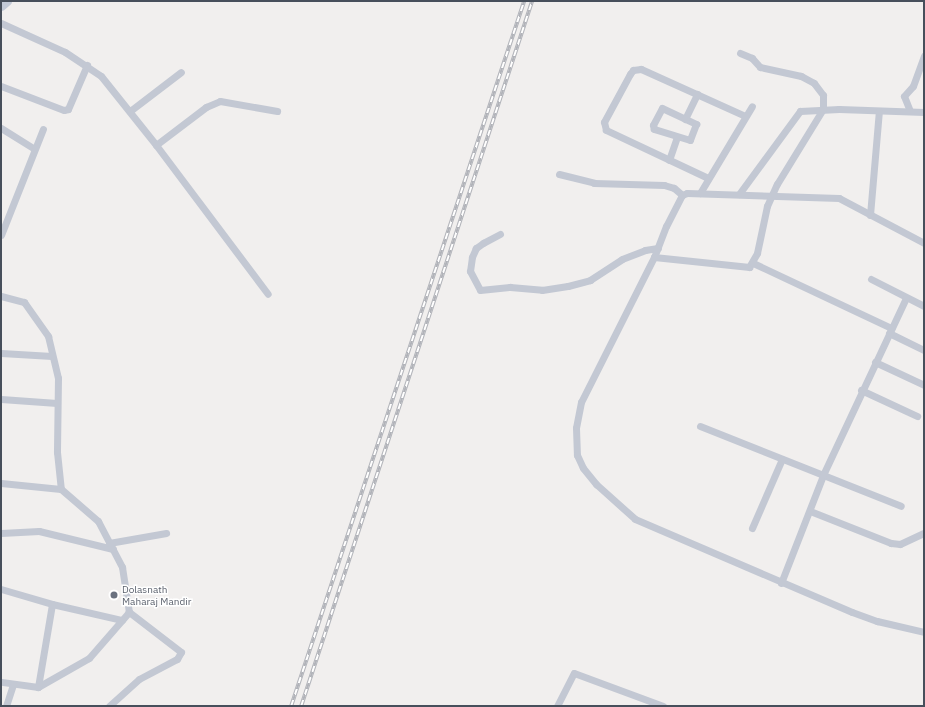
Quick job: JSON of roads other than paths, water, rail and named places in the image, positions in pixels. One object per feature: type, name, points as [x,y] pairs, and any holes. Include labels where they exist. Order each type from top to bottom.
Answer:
[{"type":"main road","points":[[1,6],[7,1]]},
{"type":"street","points":[[1,23],[87,65],[101,76],[156,144],[268,294]]},
{"type":"street","points":[[654,257],[744,268],[749,267],[753,263],[773,195],[823,109],[823,95],[814,83],[801,76],[760,67],[752,58],[740,53]]},
{"type":"street","points":[[910,111],[904,96],[913,86],[924,56]]},
{"type":"street","points":[[1,86],[64,110],[68,109],[87,65]]},
{"type":"street","points":[[708,178],[606,130],[604,122],[630,74],[637,69],[745,116]]},
{"type":"street","points":[[130,111],[181,72]]},
{"type":"street","points":[[685,119],[697,94]]},
{"type":"street","points":[[156,144],[206,107],[220,101],[276,111]]},
{"type":"street","points":[[700,193],[752,106]]},
{"type":"street","points":[[662,108],[696,124],[691,139],[688,141],[676,137],[653,127],[662,108]]},
{"type":"street","points":[[739,194],[796,114],[805,110],[823,109],[924,112]]},
{"type":"street","points":[[870,215],[879,111]]},
{"type":"street","points":[[1,128],[33,148]]},
{"type":"street","points":[[2,231],[33,148],[43,129]]},
{"type":"street","points":[[669,160],[676,137]]},
{"type":"street","points":[[560,174],[594,183],[664,185],[674,188],[682,196]]},
{"type":"street","points":[[924,243],[839,198],[687,193],[682,196],[654,257],[581,402],[576,428],[577,455],[583,468],[596,484],[635,518],[781,583],[877,622],[924,632]]},
{"type":"street","points":[[500,234],[476,248],[472,257],[470,271],[480,290],[510,287],[542,290],[568,286],[590,280],[622,258],[645,250],[658,248]]},
{"type":"street","points":[[753,263],[890,331],[924,350]]},
{"type":"street","points":[[871,279],[924,306]]},
{"type":"street","points":[[1,296],[24,302],[48,336],[58,378],[57,452],[61,489]]},
{"type":"street","points":[[781,583],[823,475],[861,390],[906,298]]},
{"type":"street","points":[[1,353],[52,356]]},
{"type":"street","points":[[875,362],[924,386]]},
{"type":"street","points":[[861,390],[917,416]]},
{"type":"street","points":[[1,399],[58,403]]},
{"type":"street","points":[[700,426],[901,506]]},
{"type":"street","points":[[752,528],[782,459]]},
{"type":"street","points":[[1,484],[61,489],[98,521],[122,567],[129,612],[181,652],[177,659],[139,679],[109,706]]},
{"type":"street","points":[[810,511],[890,543],[900,544],[924,533],[924,525]]},
{"type":"street","points":[[1,533],[39,531],[111,546],[166,533]]},
{"type":"street","points":[[1,589],[52,604],[122,620]]},
{"type":"street","points":[[38,686],[52,604]]},
{"type":"street","points":[[1,682],[38,686],[89,658],[129,612]]},
{"type":"street","points":[[557,706],[574,673],[663,706]]},
{"type":"street","points":[[6,706],[13,684]]},
{"type":"railway","points":[[291,706],[524,1]]},
{"type":"railway","points":[[301,706],[532,1]]},
{"type":"place","name":"Dolasnath Maharaj Mandir","points":[[114,595]]}]
